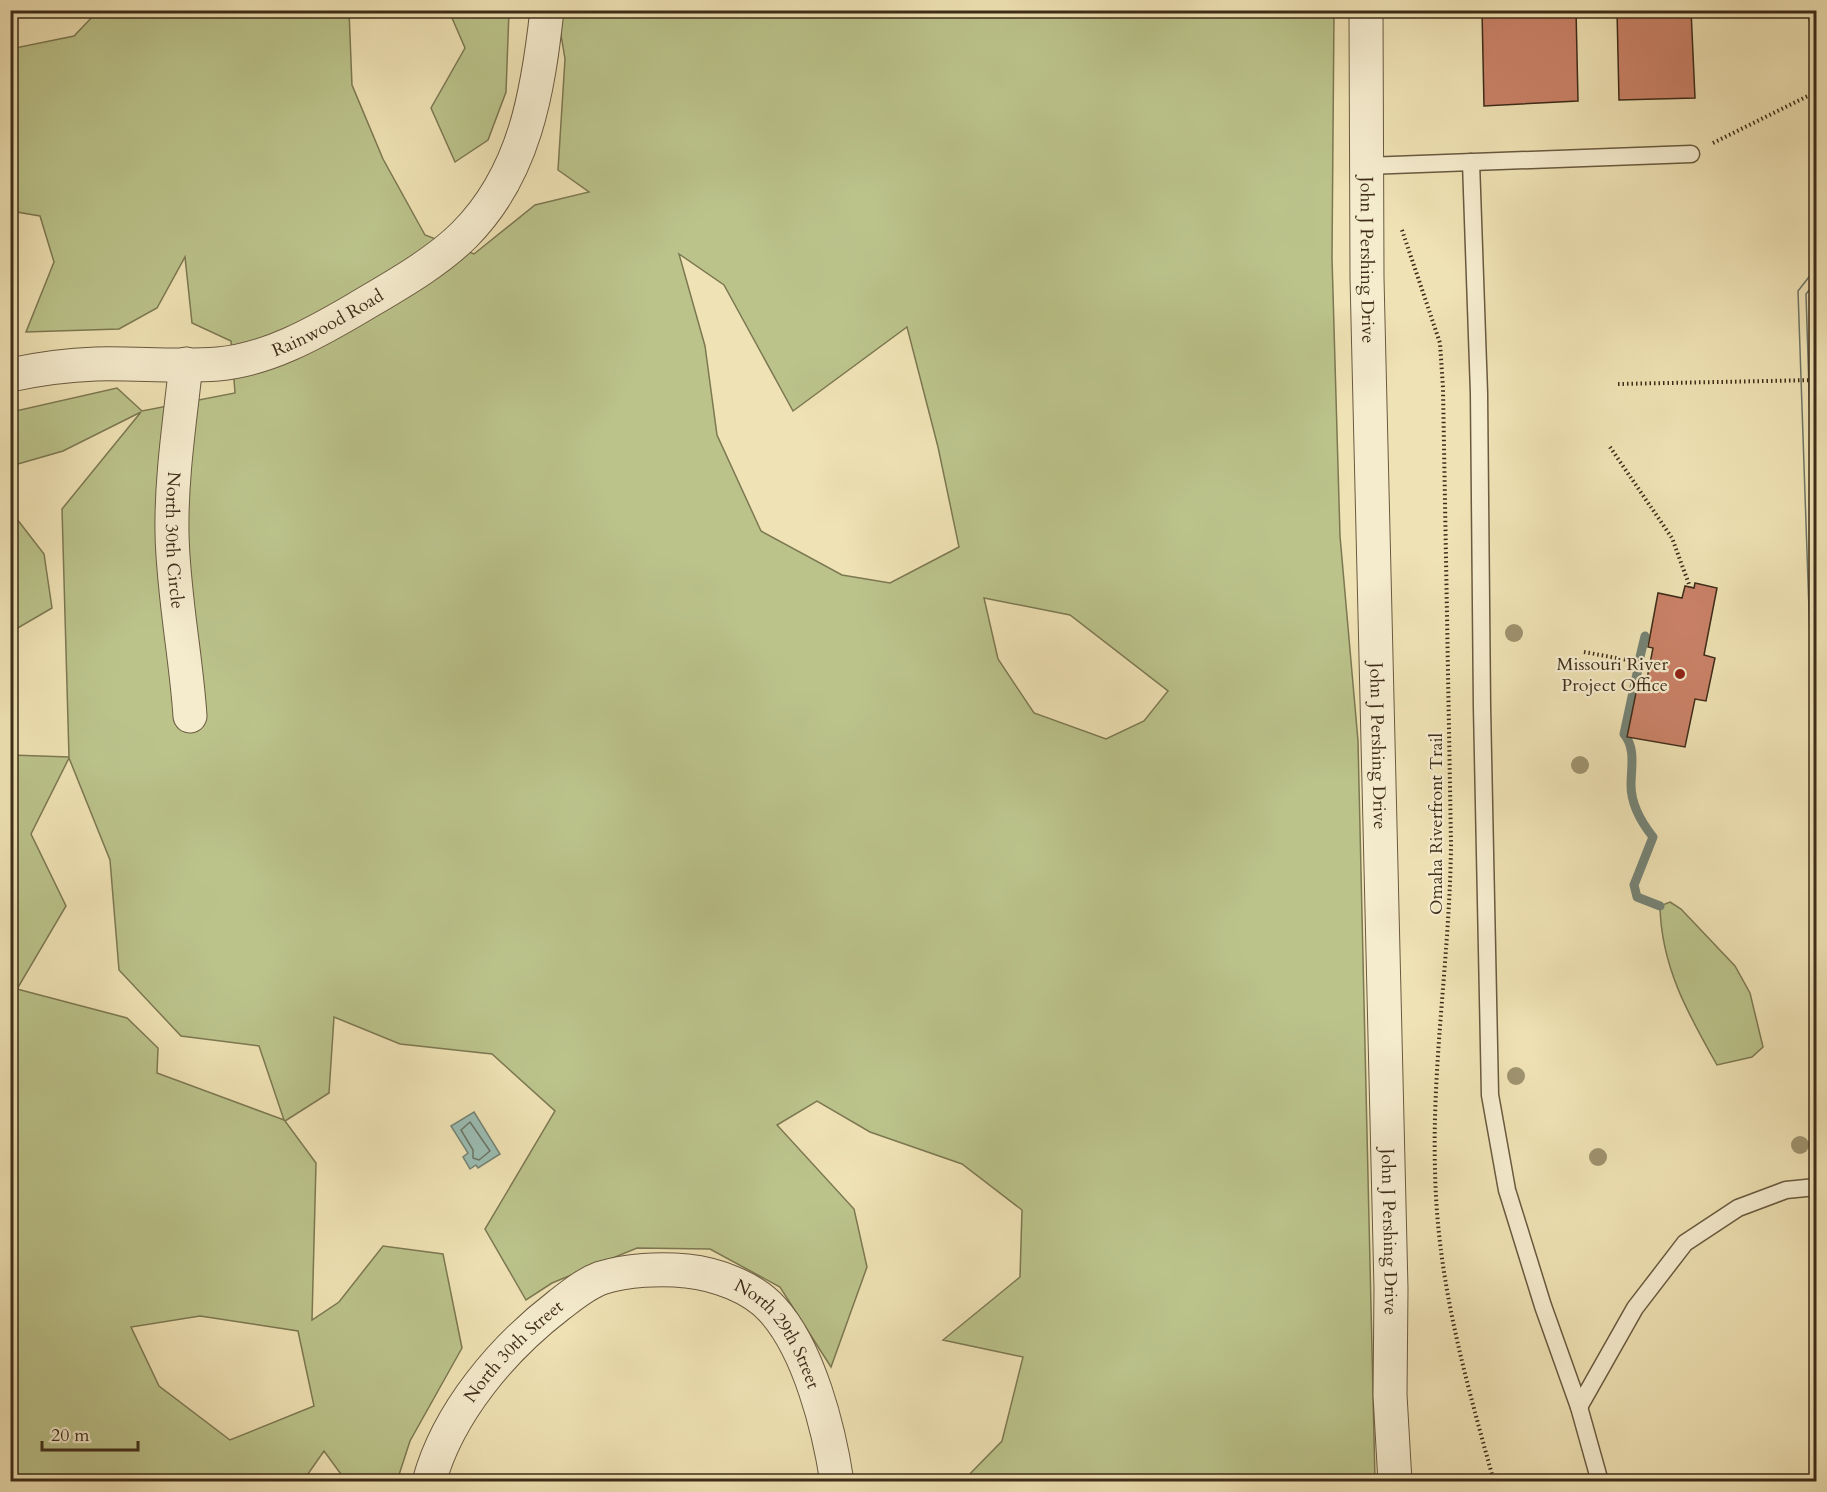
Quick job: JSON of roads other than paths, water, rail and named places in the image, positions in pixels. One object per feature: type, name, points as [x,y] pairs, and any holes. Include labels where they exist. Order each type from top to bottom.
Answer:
[{"type":"street","name":"Rainwood Road","points":[[10,375],[94,364],[219,364],[261,356],[319,329],[403,280],[463,237],[488,209],[508,176],[525,134],[537,90],[547,10]]},
{"type":"street","name":"John J Pershing Drive","points":[[1366,10],[1366,166],[1391,1289],[1390,1395],[1395,1482]]},
{"type":"street","name":"North 30th Circle","points":[[186,364],[174,476],[172,533],[175,584],[185,652],[190,716]]},
{"type":"street","name":"North 29th Street","points":[[641,1271],[672,1270],[717,1277],[753,1293],[772,1308],[788,1331],[815,1390],[831,1443],[837,1482]]},
{"type":"street","name":"North 30th Street","points":[[429,1482],[447,1436],[503,1354],[538,1322],[581,1288],[602,1278],[641,1271]]},
{"type":"lane","points":[[1366,166],[1691,154]]},
{"type":"lane","points":[[1471,162],[1479,393],[1482,707],[1490,1095],[1507,1190],[1543,1306],[1580,1407],[1600,1482]]},
{"type":"lane","points":[[1580,1407],[1635,1308],[1685,1243],[1738,1208],[1786,1190],[1816,1186]]},
{"type":"water","points":[[474,1112],[500,1154],[478,1168],[476,1165],[470,1169],[463,1157],[468,1153],[451,1126]]},
{"type":"waterway","points":[[1640,657],[1645,636]]},
{"type":"waterway","points":[[1638,669],[1624,734],[1631,752],[1633,799],[1641,819],[1653,837],[1634,885],[1637,897],[1660,906]]},
{"type":"place","name":"Missouri River Project Office","points":[[1680,674]]}]
